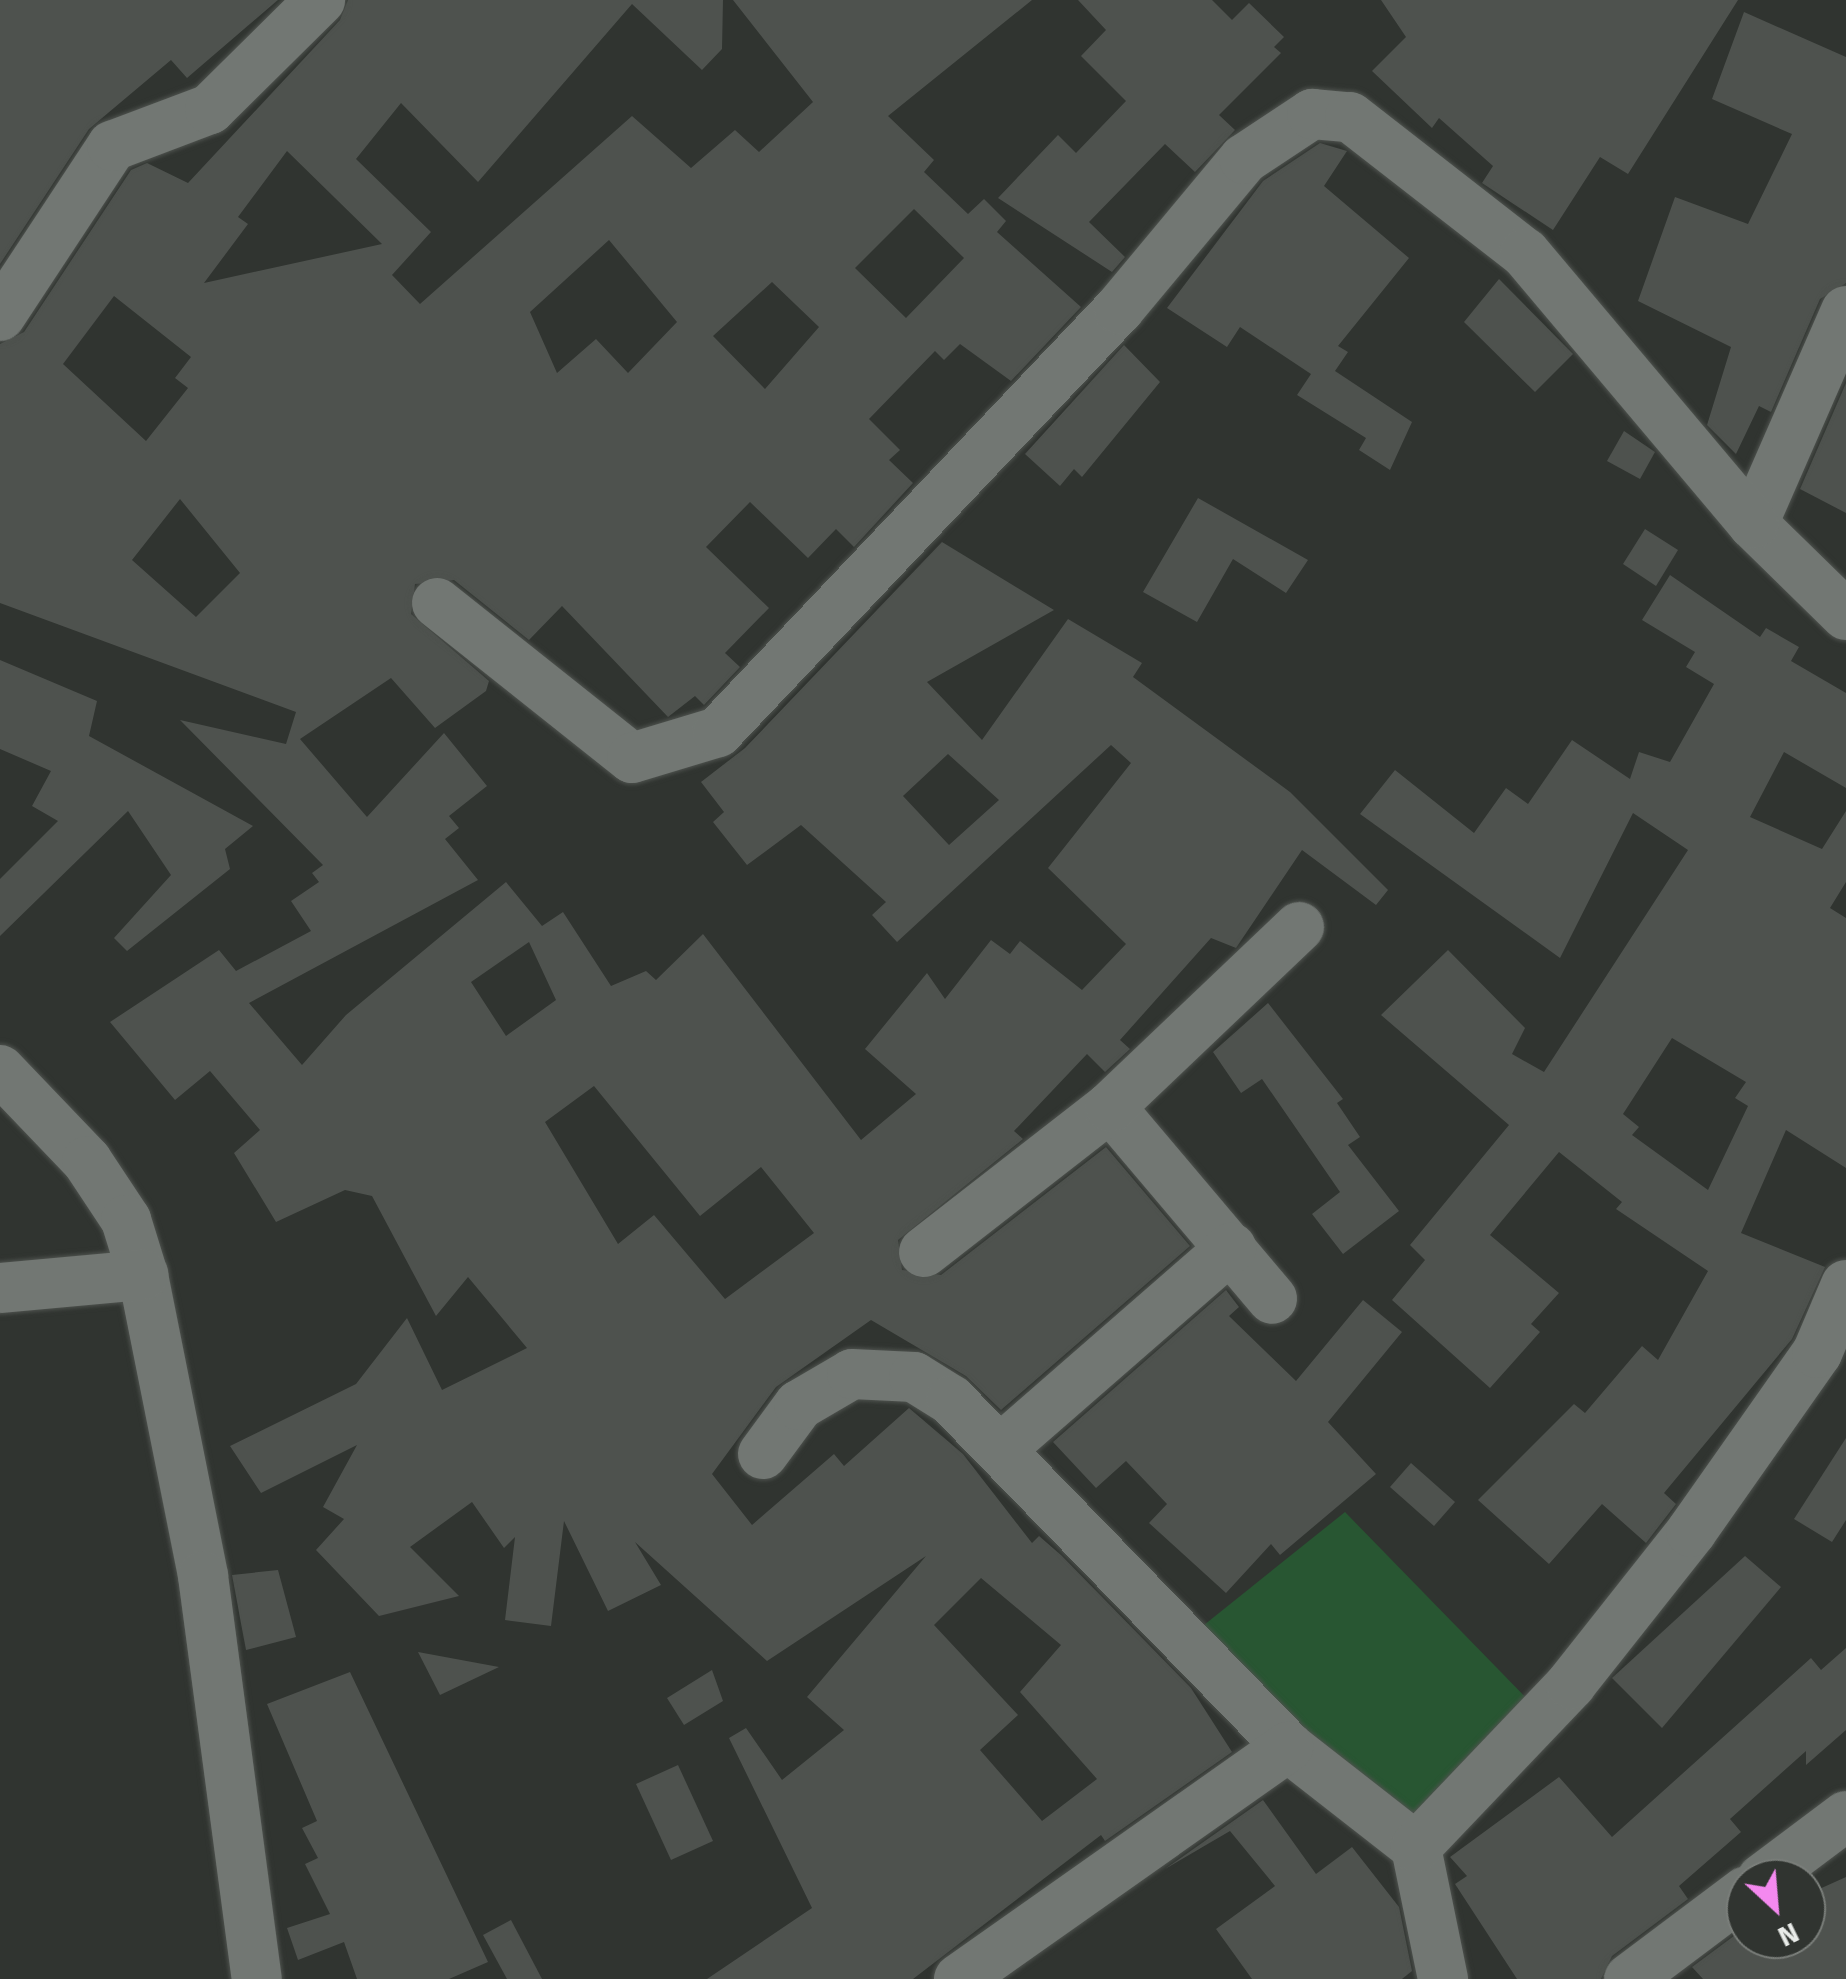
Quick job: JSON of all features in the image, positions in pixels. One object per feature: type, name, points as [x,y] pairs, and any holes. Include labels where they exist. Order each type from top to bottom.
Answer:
[{"type":"street","points":[[0,316],[112,146],[210,109],[320,0]]},
{"type":"street","points":[[437,603],[632,758],[718,732],[1120,309],[1244,160],[1312,114],[1350,118],[1397,148],[1525,253],[1753,524],[1846,614]]},
{"type":"street","points":[[1753,524],[1846,311]]},
{"type":"street","points":[[924,1252],[1110,1107],[1299,928]]},
{"type":"street","points":[[0,1070],[87,1161],[126,1220],[143,1275],[203,1576],[257,1979]]},
{"type":"street","points":[[1110,1107],[1272,1299]]},
{"type":"street","points":[[1003,1447],[1230,1248]]},
{"type":"street","points":[[0,1288],[143,1275]]},
{"type":"street","points":[[1416,1847],[1571,1684],[1691,1532],[1817,1353],[1846,1284]]},
{"type":"street","points":[[762,1454],[825,1386],[883,1370],[951,1400],[1003,1447],[1288,1746],[1416,1847],[1443,1979]]},
{"type":"street","points":[[960,1979],[1288,1746]]},
{"type":"street","points":[[1789,1859],[1846,1816]]},
{"type":"street","points":[[1629,1979],[1726,1906]]},
{"type":"green space","points":[[1345,1512],[1535,1707],[1438,1817],[1389,1807],[1189,1637]]},
{"type":"building","points":[[0,0],[278,0],[187,78],[171,60],[89,129],[0,264]]},
{"type":"building","points":[[348,0],[723,0],[722,49],[702,70],[632,4],[478,182],[401,103],[356,159],[431,232],[392,275],[420,304],[632,116],[691,168],[735,130],[759,152],[813,102],[733,0],[1032,0],[888,116],[934,160],[924,172],[968,214],[984,199],[1006,221],[997,232],[1081,307],[1011,381],[960,344],[944,360],[935,351],[869,419],[900,450],[889,460],[913,483],[854,547],[836,529],[808,558],[750,502],[706,547],[769,608],[725,653],[740,667],[704,705],[695,696],[668,717],[562,606],[529,640],[454,580],[415,584],[411,614],[489,681],[486,691],[435,728],[391,678],[300,739],[367,817],[444,733],[487,786],[449,816],[459,828],[445,839],[478,880],[249,1003],[302,1065],[346,1015],[506,882],[542,926],[563,912],[611,986],[646,971],[656,980],[703,934],[861,1140],[916,1094],[865,1049],[927,973],[945,999],[991,940],[1010,954],[1020,941],[1082,990],[1126,944],[1048,868],[1131,763],[1111,745],[897,942],[872,915],[886,902],[801,825],[747,865],[713,822],[724,812],[701,782],[745,748],[942,542],[1054,610],[927,682],[982,740],[1068,619],[1142,663],[1133,677],[1290,792],[1388,890],[1376,905],[1302,850],[1236,948],[1211,938],[1120,1040],[1130,1049],[1105,1072],[1087,1054],[1014,1131],[1023,1139],[898,1240],[902,1270],[941,1275],[1106,1147],[1190,1246],[1001,1410],[966,1376],[871,1320],[776,1387],[712,1474],[752,1525],[834,1454],[844,1466],[909,1408],[963,1454],[1032,1543],[1039,1536],[1061,1555],[1191,1688],[1232,1752],[1105,1841],[1101,1835],[913,1979],[707,1979],[812,1908],[729,1738],[746,1728],[782,1780],[844,1730],[807,1697],[926,1556],[767,1661],[635,1542],[661,1585],[608,1611],[564,1521],[551,1626],[505,1620],[515,1537],[504,1548],[472,1502],[410,1547],[459,1596],[379,1616],[316,1550],[344,1519],[323,1507],[357,1445],[261,1493],[230,1446],[356,1384],[407,1318],[442,1390],[527,1348],[468,1277],[436,1316],[372,1196],[345,1190],[276,1222],[234,1153],[260,1130],[210,1071],[175,1100],[110,1022],[219,950],[236,971],[311,931],[291,901],[319,882],[312,873],[323,865],[180,720],[286,744],[296,712],[0,603],[0,344],[24,332],[131,170],[147,163],[188,183],[340,20]],"holes":[[[287,151],[382,244],[204,283],[248,224],[238,217]],[[914,209],[964,258],[906,318],[855,268]],[[609,240],[677,322],[628,373],[596,339],[557,373],[530,312]],[[772,282],[819,327],[765,389],[713,336]],[[114,296],[191,357],[175,378],[188,388],[146,441],[63,364]],[[180,499],[240,573],[196,617],[132,560]],[[948,754],[999,800],[949,845],[903,796]],[[529,942],[556,1000],[506,1036],[471,982]],[[594,1086],[700,1216],[761,1167],[814,1233],[725,1299],[654,1215],[618,1244],[545,1122]],[[981,1578],[1061,1645],[1020,1692],[1097,1779],[1042,1821],[980,1750],[1018,1715],[934,1625]]]},
{"type":"building","points":[[1078,0],[1212,0],[1232,20],[1249,3],[1284,37],[1274,47],[1281,53],[1219,115],[1235,130],[1195,172],[1165,144],[1089,222],[1125,257],[1112,272],[998,198],[1058,135],[1076,153],[1126,101],[1081,56],[1106,30]]},
{"type":"building","points":[[1381,0],[1738,0],[1628,174],[1600,157],[1553,230],[1482,183],[1493,166],[1439,118],[1432,128],[1372,71],[1406,37]]},
{"type":"building","points":[[1744,12],[1846,57],[1846,283],[1820,299],[1771,412],[1759,406],[1736,454],[1707,425],[1731,347],[1638,301],[1675,197],[1748,224],[1792,134],[1712,99]]},
{"type":"building","points":[[1320,143],[1347,151],[1324,186],[1409,258],[1338,346],[1348,352],[1335,371],[1412,422],[1390,470],[1359,450],[1366,438],[1297,395],[1311,374],[1240,327],[1227,347],[1167,308],[1263,181]]},
{"type":"building","points":[[1499,279],[1573,354],[1535,392],[1464,322]]},
{"type":"building","points":[[1124,345],[1160,382],[1082,477],[1074,469],[1060,486],[1025,454]]},
{"type":"building","points":[[1846,383],[1846,513],[1800,489]]},
{"type":"building","points":[[1624,431],[1655,452],[1640,479],[1607,461]]},
{"type":"building","points":[[1198,498],[1308,560],[1286,593],[1233,559],[1197,622],[1143,592]]},
{"type":"building","points":[[1645,529],[1678,550],[1656,586],[1623,564]]},
{"type":"building","points":[[1670,575],[1760,637],[1766,628],[1799,647],[1791,661],[1846,693],[1846,788],[1784,752],[1750,817],[1822,849],[1846,811],[1846,882],[1830,908],[1846,918],[1846,1168],[1786,1130],[1741,1233],[1825,1267],[1792,1339],[1664,1493],[1676,1504],[1646,1543],[1602,1504],[1549,1564],[1478,1500],[1574,1404],[1585,1413],[1642,1346],[1658,1360],[1708,1271],[1616,1209],[1622,1202],[1559,1152],[1490,1235],[1559,1293],[1531,1324],[1540,1332],[1490,1388],[1392,1300],[1425,1260],[1410,1245],[1509,1125],[1381,1015],[1448,950],[1525,1028],[1512,1054],[1544,1072],[1688,850],[1633,813],[1560,958],[1360,814],[1395,770],[1474,833],[1506,788],[1528,804],[1572,740],[1630,779],[1639,752],[1670,762],[1714,684],[1686,667],[1695,652],[1642,620]],"holes":[[[1672,1038],[1746,1082],[1735,1098],[1748,1106],[1708,1190],[1632,1135],[1639,1127],[1623,1114]]]},
{"type":"building","points":[[0,660],[97,701],[89,736],[253,826],[225,849],[230,869],[127,951],[114,938],[171,875],[128,811],[0,936],[0,879],[58,821],[32,806],[51,771],[0,749]]},
{"type":"building","points":[[1268,1003],[1343,1099],[1337,1103],[1360,1137],[1348,1145],[1399,1211],[1343,1254],[1312,1214],[1340,1192],[1262,1079],[1241,1093],[1213,1052]]},
{"type":"building","points":[[1226,1290],[1239,1307],[1229,1316],[1296,1381],[1363,1300],[1402,1332],[1328,1422],[1376,1474],[1280,1555],[1271,1544],[1226,1593],[1149,1523],[1167,1504],[1126,1461],[1096,1488],[1053,1442]]},
{"type":"building","points":[[1846,1438],[1846,1520],[1832,1542],[1794,1519]]},
{"type":"building","points":[[1411,1463],[1455,1502],[1434,1526],[1390,1487]]},
{"type":"building","points":[[1745,1556],[1781,1587],[1662,1728],[1612,1678]]},
{"type":"building","points":[[278,1570],[296,1637],[246,1650],[232,1575]]},
{"type":"building","points":[[1846,1648],[1846,1730],[1806,1765],[1806,1751],[1730,1819],[1741,1832],[1679,1886],[1688,1899],[1612,1956],[1601,1979],[1517,1979],[1455,1884],[1467,1876],[1450,1857],[1559,1777],[1612,1837],[1811,1658],[1821,1670]]},
{"type":"building","points":[[418,1652],[499,1667],[440,1695]]},
{"type":"building","points":[[712,1670],[723,1701],[684,1725],[667,1698]]},
{"type":"building","points":[[350,1672],[488,1962],[449,1979],[357,1979],[344,1942],[298,1960],[287,1928],[330,1914],[305,1864],[318,1858],[302,1828],[317,1821],[267,1704]]},
{"type":"building","points":[[678,1765],[713,1841],[671,1860],[636,1784]]},
{"type":"building","points":[[1263,1800],[1316,1874],[1352,1847],[1399,1907],[1412,1971],[1402,1979],[1252,1979],[1216,1929],[1275,1886],[1230,1831],[1165,1869]]},
{"type":"building","points":[[1846,1877],[1846,1979],[1703,1979],[1692,1967],[1726,1942],[1726,1959],[1826,1959],[1826,1886]]},
{"type":"building","points":[[511,1920],[542,1979],[507,1979],[483,1935]]}]
